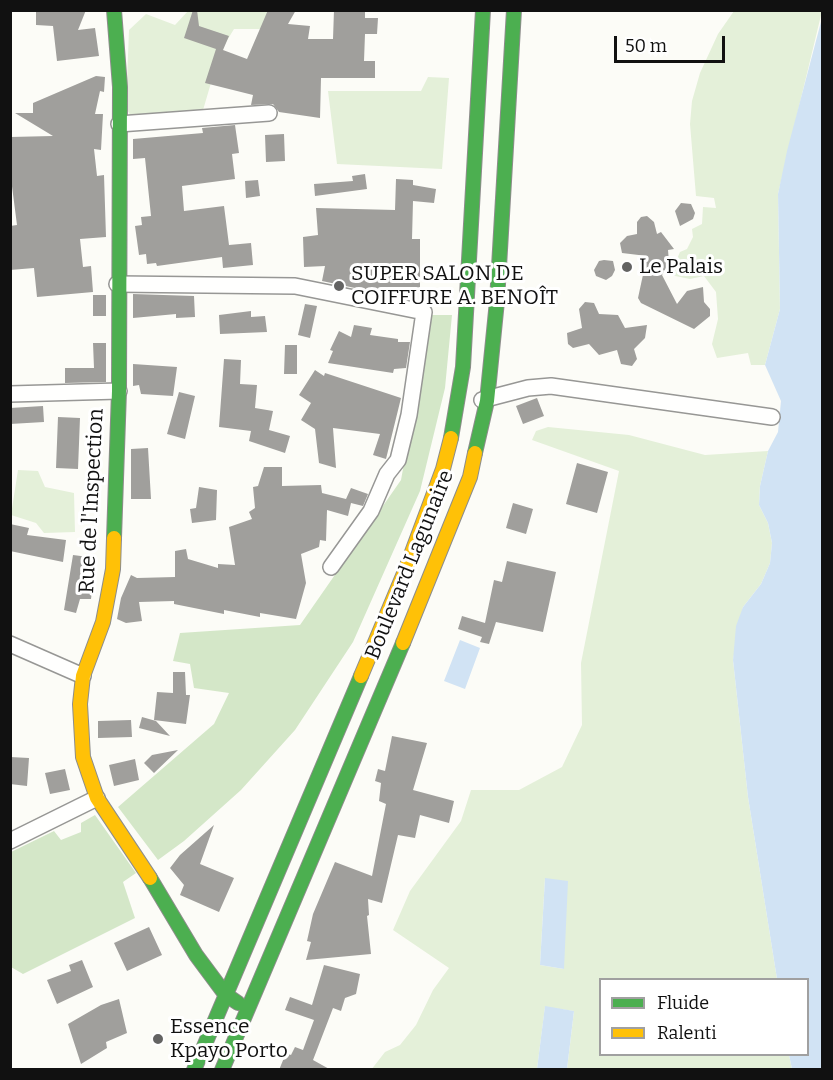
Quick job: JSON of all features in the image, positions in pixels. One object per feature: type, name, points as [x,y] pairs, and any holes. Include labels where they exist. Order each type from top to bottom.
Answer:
[{"type":"main road","name":"Rue de l'Inspection","points":[[114,10],[119,124],[117,284],[119,391],[113,569],[103,622],[83,676],[81,735],[89,780],[97,798],[140,861],[196,955],[225,994],[249,1007]]},
{"type":"main road","name":"Boulevard Lagunaire","points":[[194,1070],[405,572],[443,469],[459,396],[483,10]]},
{"type":"main road","name":"Boulevard Lagunaire","points":[[222,1070],[447,539],[470,477],[487,401],[497,302],[514,10]]},
{"type":"street","points":[[119,124],[269,113]]},
{"type":"street","points":[[117,284],[295,286],[424,312],[409,415],[398,460],[387,474],[371,511],[331,567]]},
{"type":"street","points":[[459,396],[487,401],[528,388],[559,386],[772,417]]},
{"type":"street","points":[[10,394],[119,391]]},
{"type":"street","points":[[10,644],[83,676]]},
{"type":"street","points":[[10,841],[97,798]]},
{"type":"green space","points":[[188,11],[280,11],[262,29],[234,29],[220,52],[201,117],[135,123],[126,108],[129,30],[146,14],[175,25]]},
{"type":"green space","points":[[734,11],[822,11],[778,194],[780,309],[765,365],[751,365],[748,353],[717,358],[712,344],[718,319],[716,292],[704,276],[690,279],[670,275],[680,252],[687,249],[693,237],[692,229],[702,224],[703,207],[716,208],[714,198],[696,196],[690,124],[692,101],[700,73],[718,34]]},
{"type":"green space","points":[[428,77],[449,78],[442,169],[337,164],[328,91],[421,91]]},
{"type":"green space","points":[[431,315],[452,315],[445,388],[420,491],[353,642],[295,730],[241,790],[184,841],[158,860],[118,807],[214,724],[229,693],[194,688],[190,664],[173,661],[180,633],[300,625],[401,480]]},
{"type":"green space","points":[[548,427],[629,435],[705,455],[768,451],[760,486],[759,505],[768,523],[772,543],[770,563],[761,584],[743,607],[733,660],[748,797],[777,978],[599,978],[599,1056],[789,1056],[792,1069],[567,1069],[574,1011],[545,1007],[537,1069],[371,1070],[385,1052],[400,1045],[416,1025],[433,990],[449,968],[393,930],[410,891],[461,821],[471,790],[519,790],[562,767],[582,725],[581,663],[619,471],[532,440],[536,431]],"holes":[[[545,878],[564,969],[540,965]]]},
{"type":"green space","points":[[18,470],[38,471],[45,487],[74,493],[75,532],[44,533],[36,523],[11,515]]},
{"type":"green space","points":[[95,815],[136,873],[123,882],[135,918],[23,974],[11,967],[11,852],[54,831],[61,840],[81,832],[81,823]]},
{"type":"water","points":[[822,18],[822,1069],[792,1069],[789,1056],[809,1056],[809,978],[777,978],[748,797],[733,660],[736,626],[743,607],[761,584],[770,563],[772,543],[768,523],[759,505],[760,486],[768,451],[778,432],[781,401],[765,365],[780,309],[778,194]]},
{"type":"water","points":[[460,640],[480,648],[465,689],[444,681]]},
{"type":"water","points":[[545,878],[568,881],[564,969],[540,965]]},
{"type":"water","points":[[545,1006],[574,1011],[567,1069],[537,1069]]},
{"type":"building","points":[[36,10],[86,10],[78,30],[95,28],[99,56],[57,61],[53,26],[36,25]]},
{"type":"building","points":[[193,10],[197,10],[199,26],[229,36],[223,50],[247,59],[268,10],[296,10],[288,24],[310,26],[308,39],[333,39],[334,10],[365,10],[365,18],[378,18],[377,34],[365,34],[364,61],[375,61],[375,78],[321,78],[320,118],[279,112],[273,104],[251,105],[253,95],[205,83],[216,49],[184,38]]},
{"type":"building","points":[[96,76],[105,77],[104,92],[100,91],[95,114],[103,114],[101,150],[94,149],[97,176],[104,175],[106,237],[80,239],[83,267],[91,266],[93,292],[37,297],[34,268],[10,270],[10,226],[17,225],[10,171],[10,137],[53,136],[15,113],[33,113],[33,103]]},
{"type":"building","points":[[235,125],[239,153],[232,154],[235,179],[182,186],[184,211],[224,206],[229,245],[251,243],[253,265],[223,268],[222,257],[157,266],[156,263],[147,264],[146,254],[139,255],[135,226],[142,225],[141,217],[151,216],[145,158],[133,159],[133,139],[203,133],[202,128]]},
{"type":"building","points":[[284,134],[285,161],[266,162],[265,135]]},
{"type":"building","points":[[365,174],[367,189],[315,196],[314,184],[353,181],[352,176]]},
{"type":"building","points":[[396,179],[413,180],[413,185],[436,189],[434,203],[413,201],[412,239],[420,239],[420,293],[388,295],[322,281],[325,266],[304,267],[303,237],[318,235],[316,208],[395,210]]},
{"type":"building","points":[[258,180],[260,196],[246,198],[245,181]]},
{"type":"building","points":[[681,203],[691,204],[695,213],[693,219],[680,226],[675,211]]},
{"type":"building","points":[[647,216],[654,222],[657,234],[661,232],[674,249],[668,250],[669,262],[662,275],[677,304],[687,291],[703,287],[704,302],[710,309],[710,316],[694,329],[641,303],[638,298],[647,256],[622,253],[620,243],[627,236],[637,234],[637,222],[641,217]]},
{"type":"building","points":[[599,261],[613,261],[615,270],[606,280],[596,276],[594,270]]},
{"type":"building","points":[[133,294],[194,296],[195,317],[176,318],[176,314],[133,318]]},
{"type":"building","points":[[93,295],[106,295],[106,316],[93,316]]},
{"type":"building","points":[[585,302],[594,303],[599,314],[618,315],[625,328],[647,325],[645,338],[634,349],[637,359],[632,366],[621,364],[617,350],[599,355],[589,344],[573,348],[568,344],[567,333],[582,328],[579,309]]},
{"type":"building","points":[[305,304],[317,306],[310,338],[298,335]]},
{"type":"building","points":[[251,311],[251,317],[265,316],[267,332],[220,334],[219,315]]},
{"type":"building","points":[[354,325],[372,328],[370,335],[398,339],[398,342],[410,342],[406,368],[394,369],[393,373],[328,363],[333,351],[330,350],[339,331],[351,337]]},
{"type":"building","points":[[93,343],[106,343],[106,382],[65,383],[65,368],[94,368]]},
{"type":"building","points":[[285,345],[297,345],[297,374],[284,374]]},
{"type":"building","points":[[224,359],[241,360],[240,384],[257,385],[255,408],[273,411],[269,430],[290,436],[285,453],[249,441],[251,431],[219,427]]},
{"type":"building","points":[[133,364],[177,367],[173,396],[141,394],[139,385],[133,386]]},
{"type":"building","points":[[315,370],[324,376],[325,373],[401,398],[386,459],[373,455],[380,434],[333,428],[336,468],[319,463],[315,429],[301,420],[311,403],[299,395]]},
{"type":"building","points":[[179,392],[195,396],[185,439],[167,434]]},
{"type":"building","points":[[537,398],[544,416],[523,424],[516,406]]},
{"type":"building","points":[[43,406],[44,422],[10,424],[10,408]]},
{"type":"building","points":[[58,417],[80,418],[78,469],[56,468]]},
{"type":"building","points":[[148,448],[151,499],[131,499],[131,449]]},
{"type":"building","points":[[577,463],[608,472],[597,513],[566,504]]},
{"type":"building","points":[[264,467],[282,467],[282,486],[321,485],[322,493],[346,499],[351,488],[368,494],[363,506],[351,503],[348,516],[327,510],[326,541],[320,540],[319,547],[301,554],[306,583],[296,619],[260,613],[260,617],[224,610],[224,614],[174,604],[174,601],[139,602],[142,621],[126,623],[117,619],[121,598],[131,575],[137,578],[175,577],[175,551],[186,549],[188,559],[218,568],[218,564],[235,565],[229,527],[252,519],[249,512],[255,508],[253,487],[258,486]]},
{"type":"building","points":[[199,487],[217,490],[216,520],[192,523],[190,509],[196,508]]},
{"type":"building","points":[[513,503],[533,509],[526,534],[506,528]]},
{"type":"building","points":[[10,524],[29,528],[27,535],[66,540],[63,562],[10,551]]},
{"type":"building","points":[[73,555],[96,558],[91,599],[80,599],[76,613],[64,610]]},
{"type":"building","points":[[507,561],[556,572],[543,632],[496,622],[489,644],[480,642],[482,637],[458,629],[462,616],[485,623],[494,580],[502,582]]},
{"type":"building","points":[[173,672],[185,672],[186,695],[190,695],[186,724],[154,720],[157,692],[173,693]]},
{"type":"building","points":[[142,717],[156,721],[170,736],[139,728]]},
{"type":"building","points":[[131,720],[132,737],[98,738],[98,721]]},
{"type":"building","points":[[392,736],[427,743],[413,790],[454,801],[449,823],[420,815],[415,838],[398,835],[382,903],[368,899],[369,915],[367,916],[371,954],[306,960],[311,942],[307,941],[313,914],[335,862],[372,876],[386,804],[379,801],[381,783],[375,781],[378,769],[385,771]]},
{"type":"building","points":[[178,750],[154,773],[144,763],[152,755]]},
{"type":"building","points":[[10,757],[29,758],[27,786],[10,784]]},
{"type":"building","points":[[135,759],[139,780],[114,786],[109,765]]},
{"type":"building","points":[[65,769],[70,790],[50,794],[45,773]]},
{"type":"building","points":[[214,825],[200,864],[234,878],[219,912],[180,895],[184,885],[170,868],[180,855]]},
{"type":"building","points":[[149,927],[162,955],[127,971],[114,943]]},
{"type":"building","points":[[82,960],[93,987],[57,1004],[47,980],[71,971],[69,965]]},
{"type":"building","points":[[324,965],[360,974],[356,994],[345,998],[341,1011],[333,1008],[313,1060],[331,1070],[279,1070],[286,1053],[291,1055],[295,1047],[303,1050],[314,1020],[285,1010],[290,997],[312,1005]]},
{"type":"building","points":[[119,999],[127,1033],[106,1042],[107,1048],[81,1064],[68,1024],[101,1005]]},
{"type":"traffic: fast","points":[[114,10],[120,87],[119,391],[114,538]]},
{"type":"traffic: fast","points":[[451,438],[463,367],[483,10]]},
{"type":"traffic: fast","points":[[475,453],[487,401],[497,301],[514,10]]},
{"type":"traffic: fast","points":[[222,1070],[403,643]]},
{"type":"traffic: fast","points":[[194,1070],[361,676]]},
{"type":"traffic: fast","points":[[150,878],[196,955],[225,994],[238,1003]]},
{"type":"traffic: slow","points":[[361,676],[405,571],[443,469],[451,438]]},
{"type":"traffic: slow","points":[[403,643],[470,477],[475,453]]},
{"type":"traffic: slow","points":[[114,538],[113,569],[103,622],[83,676],[80,704],[83,757],[97,798],[150,878]]},
{"type":"place","name":"Le Palais","points":[[627,267]]},
{"type":"place","name":"SUPER SALON DE COIFFURE A. BENOÎT","points":[[339,286]]},
{"type":"place","name":"Essence Kpayo Porto","points":[[158,1039]]}]
